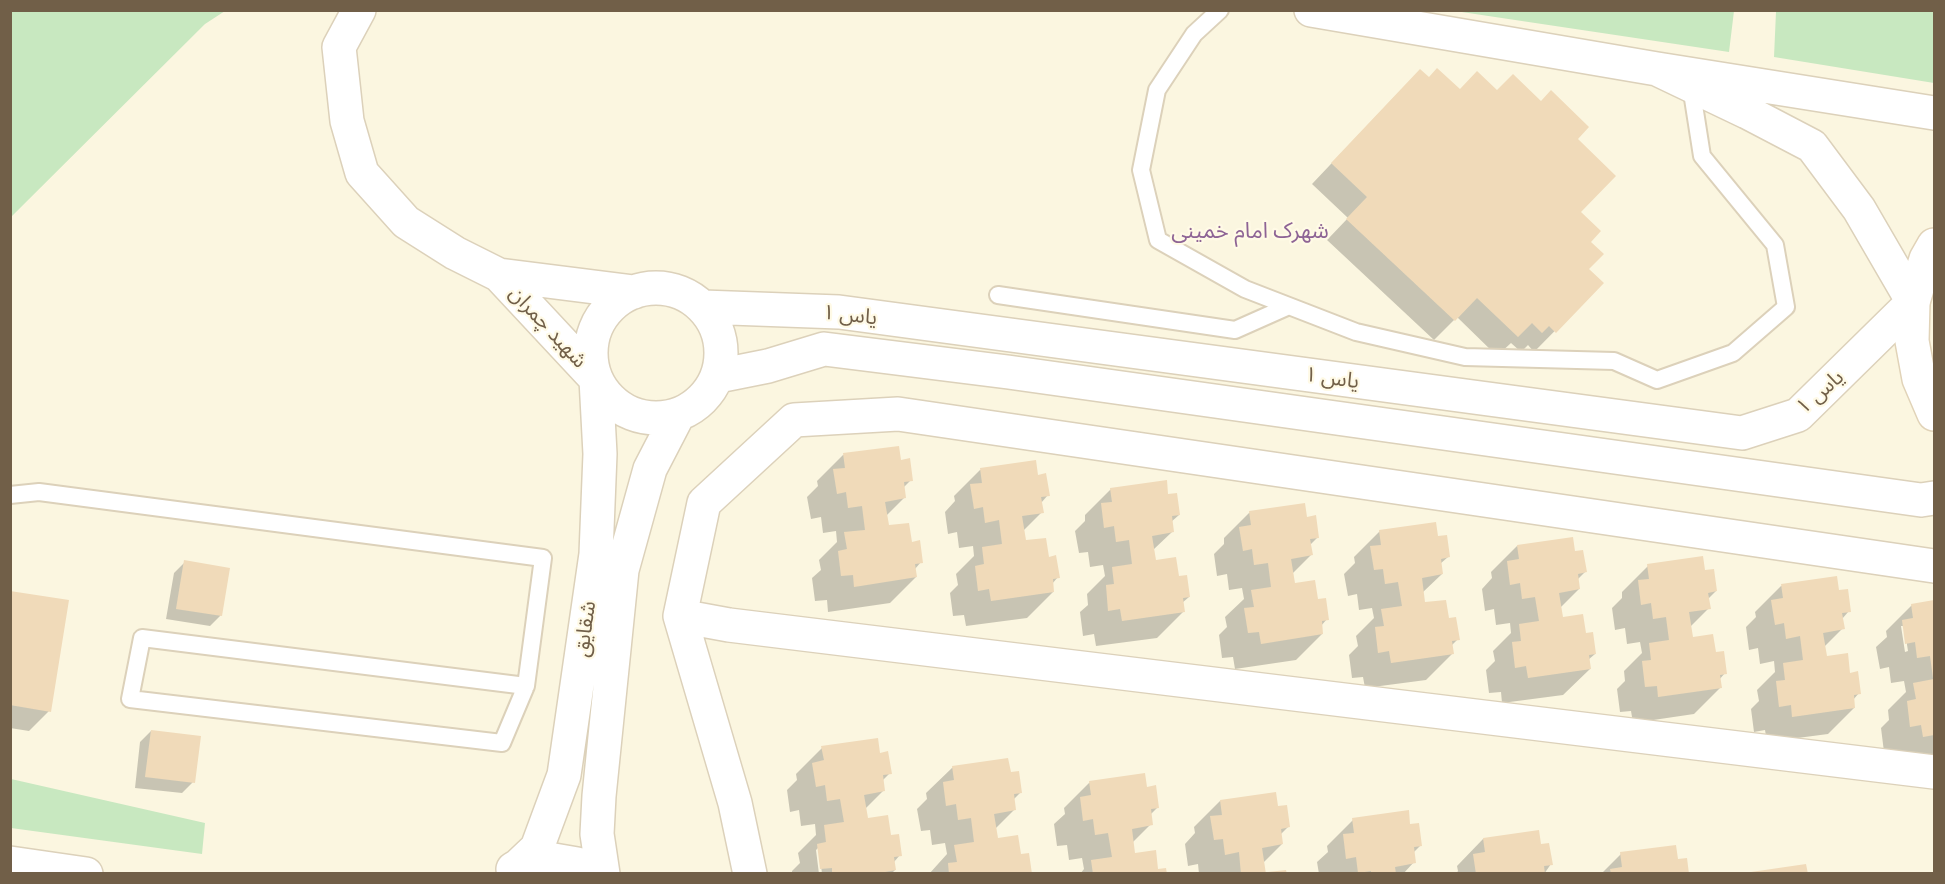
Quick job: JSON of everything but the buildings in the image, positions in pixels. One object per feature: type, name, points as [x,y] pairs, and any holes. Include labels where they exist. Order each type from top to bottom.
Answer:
[{"type":"street","name":"شهید چمران","points":[[359,10],[339,47],[347,121],[362,173],[406,222],[455,253],[499,275],[634,292]]},
{"type":"street","points":[[1311,10],[1657,69],[1935,113]]},
{"type":"street","points":[[1657,69],[1748,112],[1812,146],[1859,209],[1913,302]]},
{"type":"street","points":[[1935,245],[1926,259],[1913,302],[1912,341],[1919,379],[1935,414]]},
{"type":"street","name":"شهید چمران","points":[[499,275],[596,379]]},
{"type":"street","points":[[652,288],[670,290],[688,296],[703,307],[714,322],[720,339],[722,358],[718,376],[708,393],[695,406],[678,414],[658,418],[639,416],[621,408],[606,395],[596,379],[591,359],[593,337],[601,318],[615,302],[634,292],[652,288]]},
{"type":"street","name":"یاس ۱","points":[[703,307],[839,312],[1742,433],[1798,415],[1913,302]]},
{"type":"street","name":"یاس ۱","points":[[718,376],[768,366],[824,349],[1008,372],[1921,500],[1935,498]]},
{"type":"street","name":"شقایق","points":[[511,870],[537,848],[564,775],[596,554],[600,454],[596,379]]},
{"type":"street","name":"شقایق","points":[[603,873],[597,834],[599,796],[622,570],[650,469],[678,414]]},
{"type":"street","points":[[750,873],[735,803],[680,616],[704,503],[794,420],[898,414],[1935,566]]},
{"type":"street","points":[[680,616],[741,626],[1935,772]]},
{"type":"street","points":[[511,870],[548,859],[578,864],[594,873]]},
{"type":"street","points":[[10,863],[86,873]]},
{"type":"lane","points":[[1220,10],[1194,34],[1157,90],[1141,170],[1158,240],[1245,289],[1356,332],[1465,357],[1614,362],[1657,380],[1733,353],[1786,308],[1775,245],[1702,156],[1691,86]]},
{"type":"lane","points":[[998,294],[1235,330],[1289,306]]},
{"type":"lane","points":[[10,495],[39,492],[543,558],[526,686],[502,743],[130,699],[142,638],[526,686]]},
{"type":"green space","points":[[11,10],[225,11],[205,24],[11,217]]},
{"type":"green space","points":[[1734,10],[1729,52],[1455,11]]},
{"type":"green space","points":[[1934,11],[1934,83],[1774,57],[1776,12]]},
{"type":"green space","points":[[11,779],[205,823],[202,854],[11,828]]},
{"type":"district","name":"شهرک امام خمینی","points":[[1250,231]]}]
